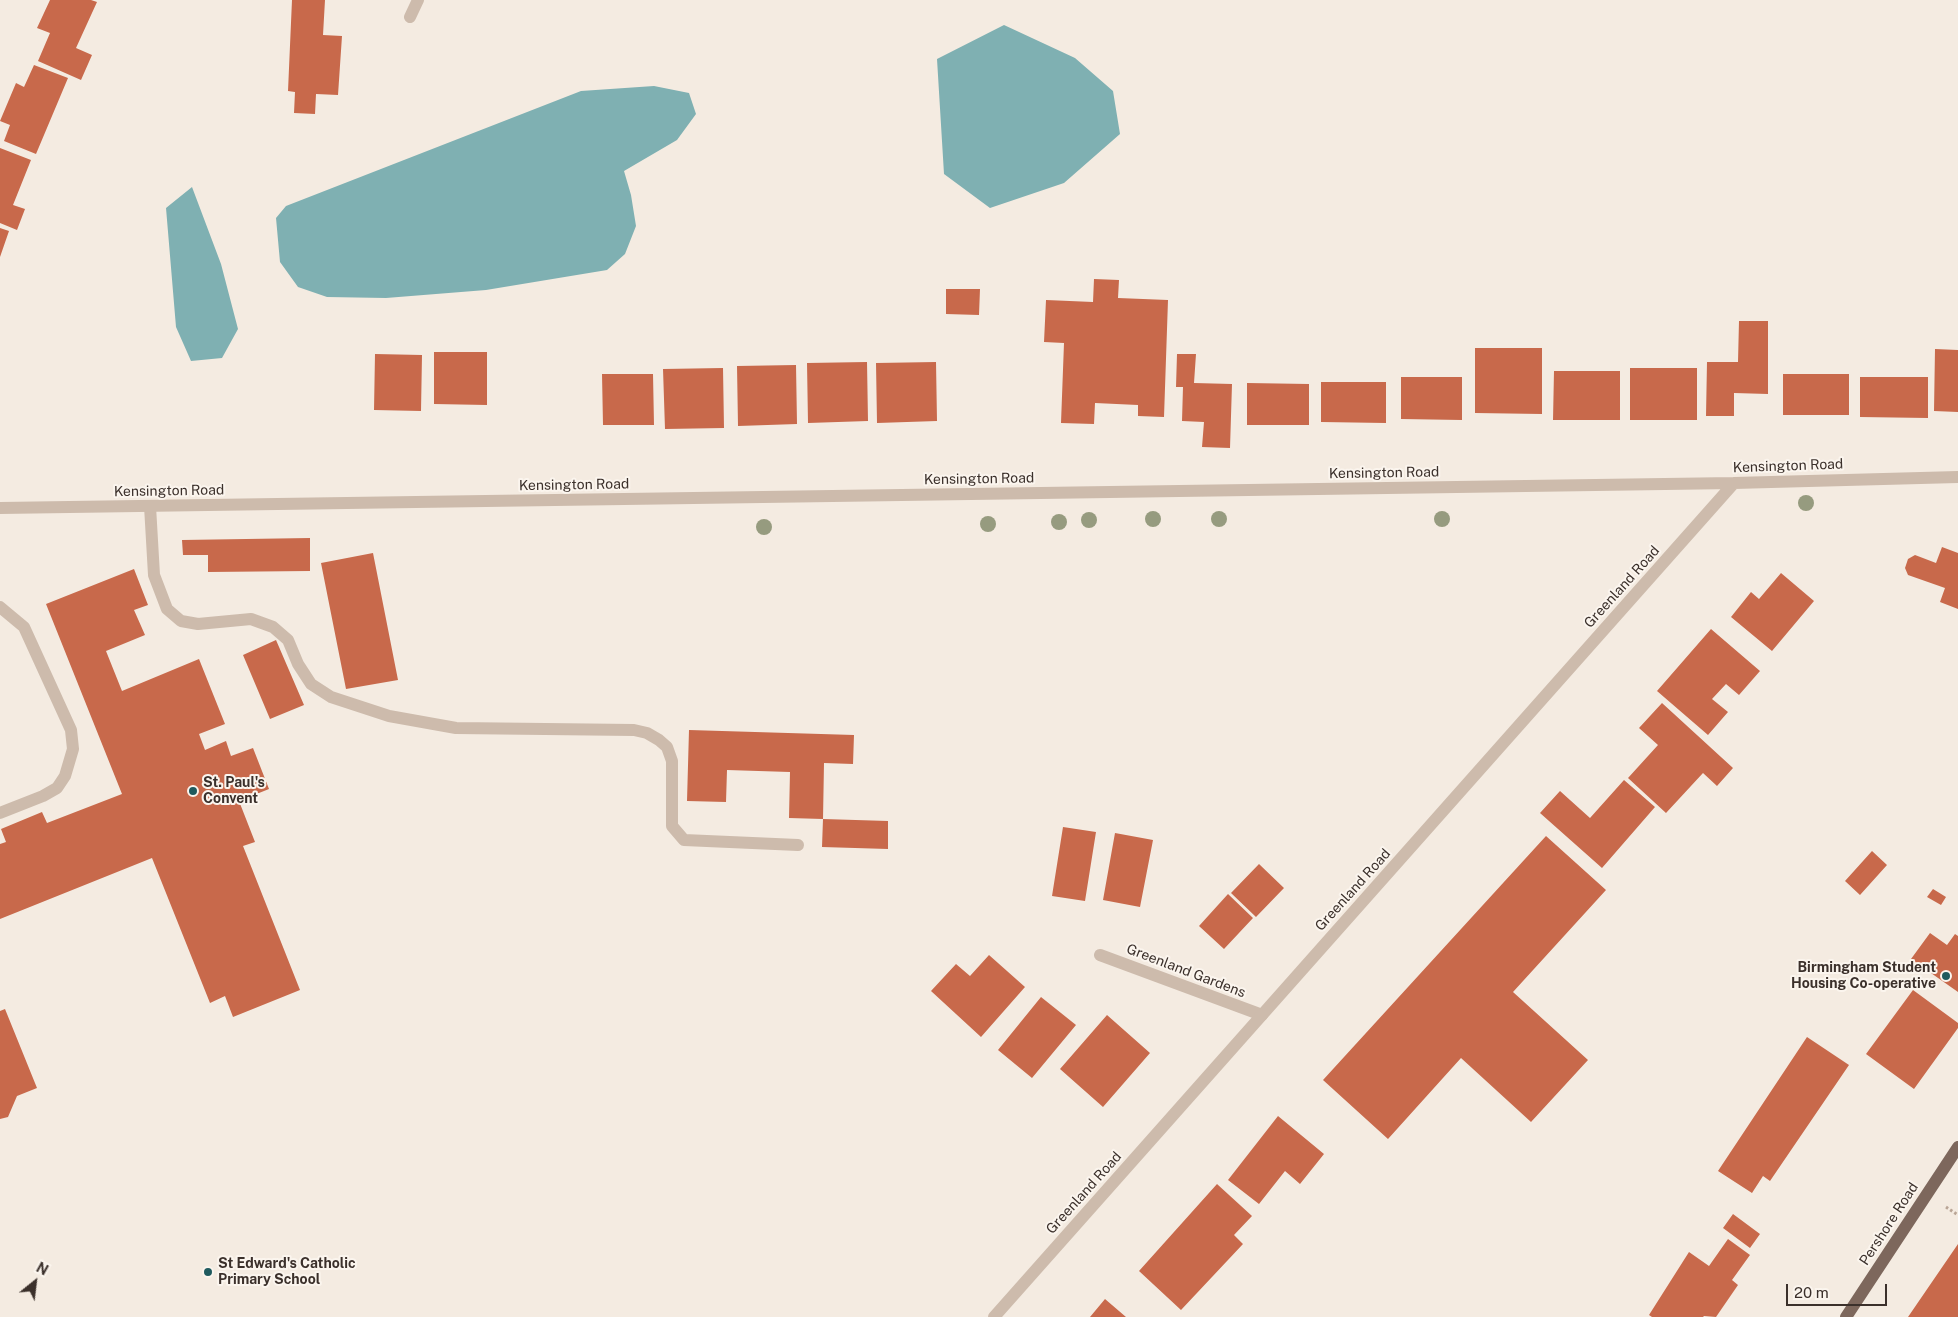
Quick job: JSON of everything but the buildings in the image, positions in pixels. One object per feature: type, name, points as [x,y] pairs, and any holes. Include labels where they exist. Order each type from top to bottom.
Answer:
[{"type":"main road","name":"Pershore Road","points":[[1846,1317],[1958,1147]]},
{"type":"street","points":[[410,17],[418,0]]},
{"type":"street","name":"Kensington Road","points":[[0,508],[1734,483],[1958,477]]},
{"type":"street","name":"Greenland Road","points":[[994,1317],[1734,483]]},
{"type":"street","points":[[150,506],[154,575],[167,609],[181,620],[198,624],[251,619],[273,627],[288,640],[298,664],[311,684],[331,697],[389,716],[456,728],[634,730],[647,734],[659,740],[667,747],[672,761],[672,826],[684,840],[798,845]]},
{"type":"street","points":[[0,607],[24,627],[71,730],[73,749],[65,776],[57,788],[43,796],[0,813]]},
{"type":"street","name":"Greenland Gardens","points":[[1100,955],[1262,1016]]},
{"type":"water","points":[[1004,25],[1075,58],[1113,91],[1120,134],[1064,183],[990,208],[944,174],[937,59]]},
{"type":"water","points":[[654,86],[689,93],[696,114],[677,140],[624,171],[631,195],[636,226],[625,254],[607,270],[486,290],[386,298],[327,297],[298,287],[280,262],[276,218],[286,206],[581,91]]},
{"type":"water","points":[[192,187],[221,264],[238,329],[222,358],[191,361],[176,327],[166,208]]},
{"type":"place","name":"St. Paul's Convent","points":[[193,791]]},
{"type":"place","name":"Birmingham Student Housing Co-operative","points":[[1946,976]]},
{"type":"place","name":"St Edward's Catholic Primary School","points":[[208,1272]]}]
